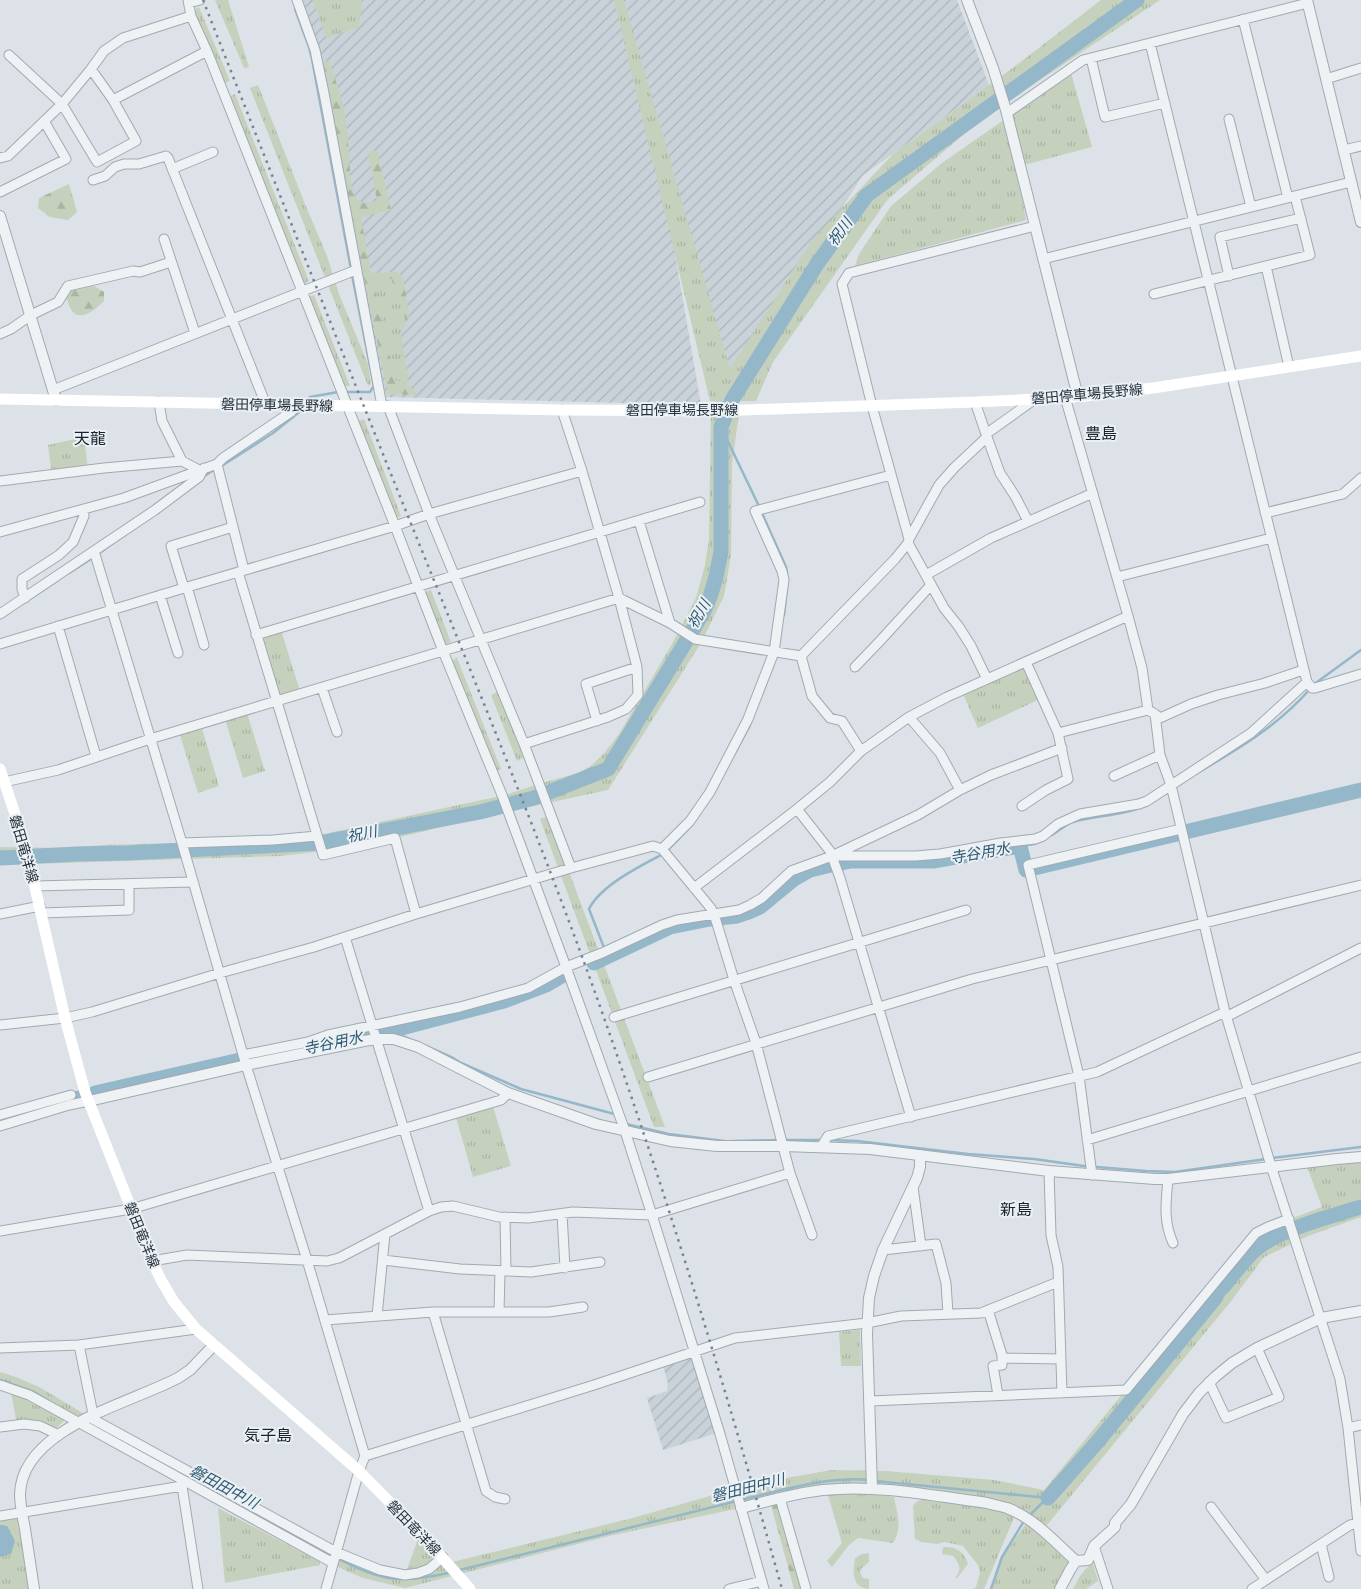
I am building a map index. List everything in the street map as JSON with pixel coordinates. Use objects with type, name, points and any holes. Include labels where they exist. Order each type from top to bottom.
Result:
[{"type":"main road","name":"磐田停車場長野線","points":[[0,399],[54,395],[159,402],[266,405],[717,411],[975,402],[1078,396],[1153,388],[1361,356]]},
{"type":"main road","name":"磐田竜洋線","points":[[2,778],[24,844],[35,886],[79,1073],[131,1209],[161,1280],[174,1302],[196,1329],[359,1471],[443,1557],[465,1586]]},
{"type":"street","points":[[200,0],[188,2],[191,16],[207,51],[443,651],[502,795],[625,1131],[720,1434],[763,1585],[729,1589]]},
{"type":"street","points":[[297,0],[315,50],[356,270],[385,406],[524,744],[571,868]]},
{"type":"street","points":[[967,0],[1007,112],[1078,396]]},
{"type":"street","points":[[1007,112],[1083,60],[1308,2],[1351,182],[1359,205],[1361,222]]},
{"type":"street","points":[[0,158],[8,156],[62,104],[104,51],[123,38],[191,16]]},
{"type":"street","points":[[1154,294],[1310,256],[1301,218],[1292,197],[1243,19]]},
{"type":"street","points":[[1150,42],[1307,682],[1312,688],[1315,688],[1361,674]]},
{"type":"street","points":[[113,100],[207,51]]},
{"type":"street","points":[[9,55],[62,104],[97,162],[136,142],[113,100],[91,69]]},
{"type":"street","points":[[1091,58],[1105,117],[1165,103]]},
{"type":"street","points":[[1326,79],[1361,68]]},
{"type":"street","points":[[1230,119],[1251,207]]},
{"type":"street","points":[[0,192],[66,159],[44,121]]},
{"type":"street","points":[[1344,150],[1361,146]]},
{"type":"street","points":[[172,169],[213,152]]},
{"type":"street","points":[[93,180],[105,176],[115,167],[124,164],[139,164],[166,156],[266,405]]},
{"type":"street","points":[[1043,259],[1351,182]]},
{"type":"street","points":[[0,216],[54,395],[195,333],[356,270]]},
{"type":"street","points":[[1229,276],[1220,237],[1301,218]]},
{"type":"street","points":[[987,679],[971,646],[944,608],[908,541],[842,284],[849,273],[1035,226]]},
{"type":"street","points":[[164,240],[195,333]]},
{"type":"street","points":[[0,334],[58,302],[68,286],[132,271],[140,272],[171,262]]},
{"type":"street","points":[[1266,266],[1289,367]]},
{"type":"street","points":[[1065,397],[1142,668],[1160,755],[1171,785],[1180,830],[1225,1014],[1271,1166],[1340,1379],[1360,1522],[1361,1551]]},
{"type":"street","points":[[802,656],[895,559],[908,541],[939,485],[954,468],[987,435],[1035,399]]},
{"type":"street","points":[[159,402],[162,421],[182,461]]},
{"type":"street","points":[[975,402],[1000,473],[1015,496],[1028,522]]},
{"type":"street","points":[[0,532],[124,498],[217,464],[223,458],[292,412],[297,405]]},
{"type":"street","points":[[524,744],[598,721],[626,709],[638,695],[638,667],[600,531],[562,410]]},
{"type":"street","points":[[0,482],[104,468],[182,461],[202,469]]},
{"type":"street","points":[[217,464],[233,527],[256,635],[323,855],[395,838],[416,914]]},
{"type":"street","points":[[0,614],[155,510],[199,477],[202,469]]},
{"type":"street","points":[[0,644],[185,587],[395,526],[429,514],[582,471]]},
{"type":"street","points":[[662,849],[690,821],[710,792],[748,720],[774,652],[784,580],[782,571],[755,511],[891,475]]},
{"type":"street","points":[[1265,513],[1342,494],[1361,478]]},
{"type":"street","points":[[926,575],[991,538],[1093,493]]},
{"type":"street","points":[[256,635],[700,502]]},
{"type":"street","points":[[25,598],[22,589],[22,579],[59,555],[73,542],[84,516],[83,510]]},
{"type":"street","points":[[639,521],[670,623]]},
{"type":"street","points":[[204,645],[171,546],[233,527]]},
{"type":"street","points":[[1117,577],[1271,538]]},
{"type":"street","points":[[94,551],[182,843],[243,1055],[307,1260],[365,1456],[359,1471],[326,1589]]},
{"type":"street","points":[[855,667],[931,584]]},
{"type":"street","points":[[160,595],[178,653]]},
{"type":"street","points":[[2,778],[58,770],[150,739],[619,598],[670,623],[695,639],[802,656]]},
{"type":"street","points":[[694,888],[830,782],[861,751],[909,717],[947,696],[1128,616]]},
{"type":"street","points":[[58,626],[96,756]]},
{"type":"street","points":[[802,656],[812,696],[830,718],[842,722],[861,751]]},
{"type":"street","points":[[1022,806],[1046,790],[1068,779],[1058,732],[1026,662]]},
{"type":"street","points":[[598,721],[586,684],[638,667]]},
{"type":"street","points":[[1058,732],[1152,712],[1160,718],[1191,704],[1218,695],[1265,684],[1303,670]]},
{"type":"street","points":[[832,856],[915,856],[940,854],[1035,839],[1043,836],[1058,824],[1080,814],[1139,804],[1147,801],[1251,733],[1307,682]]},
{"type":"street","points":[[322,688],[337,732]]},
{"type":"street","points":[[909,717],[940,753],[960,790]]},
{"type":"street","points":[[243,1055],[460,1007],[528,988],[566,967],[602,953],[662,925],[677,920],[739,910],[762,898],[791,872],[832,856],[918,815],[960,790],[991,775],[1062,748]]},
{"type":"street","points":[[1114,776],[1160,755]]},
{"type":"street","points":[[797,809],[832,856],[911,1117]]},
{"type":"street","points":[[1092,1175],[1079,1076],[1028,865],[1180,830]]},
{"type":"street","points":[[182,843],[273,840],[317,836]]},
{"type":"street","points":[[0,1025],[65,1018],[92,1012],[220,972],[314,947],[416,914],[571,868],[653,846],[662,849],[714,914],[756,1043],[790,1173],[812,1235]]},
{"type":"street","points":[[35,886],[192,882]]},
{"type":"street","points":[[0,914],[41,909],[129,910],[129,884]]},
{"type":"street","points":[[648,1077],[972,979],[1361,885]]},
{"type":"street","points":[[614,1017],[966,910]]},
{"type":"street","points":[[345,937],[429,1211]]},
{"type":"street","points":[[821,1147],[828,1136],[1097,1072],[1225,1014],[1361,948]]},
{"type":"street","points":[[0,1126],[69,1105],[246,1065],[377,1039],[393,1039],[418,1047],[508,1093],[596,1124],[670,1141],[717,1146],[870,1149],[1048,1171],[1168,1179],[1361,1157]]},
{"type":"street","points":[[1087,1140],[1361,1057]]},
{"type":"street","points":[[0,1231],[131,1209],[501,1100],[508,1093]]},
{"type":"street","points":[[0,1116],[71,1095]]},
{"type":"street","points":[[872,1488],[867,1323],[869,1298],[883,1250],[913,1187],[920,1167],[920,1155]]},
{"type":"street","points":[[1048,1171],[1051,1235],[1058,1267],[1062,1393]]},
{"type":"street","points":[[152,1261],[187,1256],[327,1261],[339,1258],[429,1211],[441,1207],[453,1206],[504,1217],[528,1218],[574,1212],[652,1215],[790,1173]]},
{"type":"street","points":[[1168,1179],[1166,1220],[1168,1233],[1173,1243]]},
{"type":"street","points":[[913,1187],[921,1246]]},
{"type":"street","points":[[562,1214],[565,1268]]},
{"type":"street","points":[[499,1312],[503,1271],[504,1217]]},
{"type":"street","points":[[870,1401],[1126,1390],[1256,1233],[1289,1219]]},
{"type":"street","points":[[377,1316],[385,1234]]},
{"type":"street","points":[[883,1250],[936,1244],[946,1283],[948,1314]]},
{"type":"street","points":[[383,1260],[460,1269],[531,1272],[600,1262]]},
{"type":"street","points":[[365,1456],[594,1386],[735,1338],[867,1323],[901,1316],[981,1313],[1058,1282]]},
{"type":"street","points":[[325,1320],[433,1312],[549,1312],[583,1307]]},
{"type":"street","points":[[988,1310],[1002,1358],[1002,1365],[993,1366],[998,1396]]},
{"type":"street","points":[[1060,1589],[1076,1562],[1088,1560],[1094,1546],[1115,1527],[1115,1523],[1131,1504],[1183,1414],[1209,1382],[1232,1363],[1257,1348],[1321,1318],[1361,1310]]},
{"type":"street","points":[[433,1312],[486,1491],[495,1497],[504,1499]]},
{"type":"street","points":[[0,1348],[79,1345],[196,1329]]},
{"type":"street","points":[[79,1345],[85,1419]]},
{"type":"street","points":[[34,1589],[20,1494],[28,1464],[59,1435],[85,1419],[178,1378],[190,1370],[214,1345]]},
{"type":"street","points":[[1209,1382],[1226,1418],[1279,1397],[1257,1348]]},
{"type":"street","points":[[1002,1358],[1061,1359]]},
{"type":"street","points":[[0,1385],[85,1419],[336,1552],[384,1571],[405,1575],[418,1573],[429,1569],[443,1557]]},
{"type":"street","points":[[85,1419],[184,1484],[333,1563]]},
{"type":"street","points":[[0,1427],[24,1424],[40,1426],[59,1435]]},
{"type":"street","points":[[1348,1428],[1361,1425]]},
{"type":"street","points":[[0,1516],[184,1484]]},
{"type":"street","points":[[184,1484],[198,1589]]},
{"type":"street","points":[[741,1508],[780,1498],[824,1490],[872,1488],[987,1503],[1006,1507],[1019,1514],[1043,1530],[1076,1562]]},
{"type":"street","points":[[780,1498],[806,1589]]},
{"type":"street","points":[[1211,1508],[1266,1580]]},
{"type":"street","points":[[1252,1589],[1350,1525],[1360,1522]]},
{"type":"street","points":[[1320,1544],[1329,1577]]},
{"type":"street","points":[[1094,1546],[1108,1589]]},
{"type":"shaded area","points":[[303,0],[617,0],[660,167],[701,405],[386,397],[317,42]]},
{"type":"shaded area","points":[[622,0],[957,0],[989,85],[862,176],[717,411],[674,177]]},
{"type":"shaded area","points":[[694,1355],[717,1433],[663,1450],[647,1398],[667,1391],[668,1384],[663,1365]]},
{"type":"green space","points":[[215,0],[228,0],[249,67],[244,68]]},
{"type":"green space","points":[[313,0],[362,0],[359,27],[326,38]]},
{"type":"green space","points":[[614,0],[624,0],[730,369],[813,239],[893,154],[1010,70],[1101,0],[1160,0],[983,118],[888,199],[773,362],[756,401],[710,401]]},
{"type":"green space","points":[[199,7],[230,81],[225,83],[194,10]]},
{"type":"green space","points":[[329,60],[343,103],[347,128],[351,184],[356,199],[364,203],[377,201],[368,152],[377,150],[391,210],[361,217],[371,273],[396,272],[403,276],[409,316],[406,322],[394,278],[374,283],[395,380],[410,386],[418,395],[388,394],[349,205],[330,92],[323,62]]},
{"type":"green space","points":[[1070,69],[1092,147],[1020,166],[1010,129],[1026,220],[855,266],[859,254],[891,206],[942,163],[1008,117]]},
{"type":"green space","points":[[258,85],[368,364],[371,384],[368,386],[250,88]]},
{"type":"green space","points":[[235,94],[309,281],[303,284],[229,97]]},
{"type":"green space","points":[[69,184],[77,212],[68,220],[50,217],[38,208],[39,198]]},
{"type":"green space","points":[[394,278],[400,290],[406,322],[401,333],[409,384],[395,380],[374,282]]},
{"type":"green space","points":[[91,284],[104,292],[104,301],[87,314],[78,315],[74,313],[64,292],[71,285]]},
{"type":"green space","points":[[314,295],[350,386],[344,386],[308,297]]},
{"type":"green space","points":[[711,403],[739,414],[732,463],[731,555],[724,596],[701,643],[608,790],[358,847],[281,856],[0,865],[0,847],[69,848],[102,845],[246,841],[315,836],[505,795],[578,773],[591,766],[619,734],[672,644],[696,598],[705,565],[709,540]]},
{"type":"green space","points":[[364,419],[401,516],[394,519],[357,422]]},
{"type":"green space","points":[[84,437],[88,470],[52,475],[48,445]]},
{"type":"green space","points":[[431,590],[451,642],[443,645],[423,593]]},
{"type":"green space","points":[[281,630],[300,691],[279,697],[260,636]]},
{"type":"green space","points":[[457,658],[501,769],[493,773],[450,662]]},
{"type":"green space","points":[[1026,662],[1042,698],[978,728],[962,692]]},
{"type":"green space","points":[[497,692],[525,757],[517,761],[491,695]]},
{"type":"green space","points":[[246,710],[265,771],[243,778],[224,716]]},
{"type":"green space","points":[[201,725],[219,786],[198,793],[179,732]]},
{"type":"green space","points":[[548,816],[665,1127],[654,1127],[540,819]]},
{"type":"green space","points":[[492,1103],[511,1166],[473,1177],[455,1114]]},
{"type":"green space","points":[[1361,1159],[1361,1217],[1308,1236],[1264,1257],[1232,1300],[1043,1530],[1076,1561],[1058,1589],[991,1589],[1005,1552],[1028,1521],[1016,1513],[984,1589],[973,1589],[976,1587],[980,1573],[978,1565],[963,1546],[945,1542],[937,1544],[922,1542],[915,1539],[913,1506],[916,1502],[923,1499],[992,1508],[931,1496],[824,1490],[609,1536],[405,1588],[363,1578],[344,1570],[108,1440],[0,1385],[0,1372],[41,1388],[323,1548],[405,1575],[418,1539],[439,1560],[448,1563],[629,1519],[717,1494],[775,1480],[832,1470],[885,1471],[994,1480],[1044,1490],[1164,1343],[1259,1231],[1322,1207],[1306,1164]]},
{"type":"green space","points":[[860,1330],[861,1366],[841,1366],[839,1332]]},
{"type":"green space","points":[[11,1392],[65,1420],[52,1432],[17,1425]]},
{"type":"green space","points":[[857,1492],[894,1497],[899,1526],[898,1532],[893,1543],[858,1538],[849,1545],[832,1567],[827,1561],[842,1543],[828,1495]]},
{"type":"green space","points":[[782,1504],[805,1589],[794,1589],[771,1505]]},
{"type":"green space","points":[[218,1508],[320,1562],[320,1565],[225,1583]]},
{"type":"green space","points":[[20,1513],[36,1589],[0,1589],[0,1516]]},
{"type":"green space","points":[[943,1547],[959,1551],[967,1560],[968,1564],[957,1578],[955,1578],[959,1572],[959,1564],[953,1556],[942,1554]]},
{"type":"green space","points":[[869,1553],[869,1562],[861,1569],[860,1573],[863,1578],[869,1579],[869,1589],[863,1588],[856,1582],[854,1568],[855,1558]]},
{"type":"green space","points":[[1093,1564],[1098,1581],[1086,1589],[1073,1589],[1084,1571]]},
{"type":"water","points":[[0,1525],[7,1526],[15,1541],[11,1554],[0,1557]]},
{"type":"waterway","name":"祝川","points":[[0,858],[319,843],[480,812],[534,798],[608,769],[704,611],[710,597],[721,552],[721,427],[732,400],[817,264],[867,195],[1137,0]]},
{"type":"waterway","points":[[295,9],[312,59],[351,269]]},
{"type":"waterway","points":[[344,392],[370,392],[374,386],[352,275]]},
{"type":"waterway","points":[[307,402],[310,397],[338,392]]},
{"type":"waterway","points":[[220,467],[273,433],[303,409]]},
{"type":"waterway","points":[[721,427],[757,502],[787,573]]},
{"type":"waterway","points":[[203,477],[215,469]]},
{"type":"waterway","points":[[98,554],[126,534]]},
{"type":"waterway","points":[[69,573],[94,557]]},
{"type":"waterway","points":[[784,615],[788,578]]},
{"type":"waterway","points":[[33,597],[58,580]]},
{"type":"waterway","points":[[1313,685],[1361,650]]},
{"type":"waterway","points":[[1192,776],[1240,748],[1270,727],[1310,689]]},
{"type":"waterway","points":[[735,753],[750,725]]},
{"type":"waterway","name":"寺谷用水","points":[[594,963],[670,927],[737,916],[749,912],[760,907],[794,879],[810,870],[827,866],[851,861],[933,861],[1020,846],[1026,870],[1361,790]]},
{"type":"waterway","points":[[1073,822],[1126,812],[1146,806],[1154,801]]},
{"type":"waterway","points":[[1052,835],[1068,824]]},
{"type":"waterway","points":[[667,851],[691,826]]},
{"type":"waterway","points":[[1020,846],[1034,844],[1045,839]]},
{"type":"waterway","points":[[608,958],[589,909],[602,892],[611,885],[663,854]]},
{"type":"waterway","name":"寺谷用水","points":[[291,1050],[390,1031],[504,1001],[546,985],[565,974]]},
{"type":"waterway","points":[[390,1031],[414,1041]]},
{"type":"waterway","points":[[424,1045],[521,1089],[618,1115]]},
{"type":"waterway","name":"寺谷用水","points":[[95,1093],[258,1056]]},
{"type":"waterway","name":"寺谷用水","points":[[0,1121],[79,1098]]},
{"type":"waterway","points":[[626,1124],[669,1134],[724,1141]]},
{"type":"waterway","points":[[734,1141],[779,1140]]},
{"type":"waterway","points":[[784,1140],[821,1140]]},
{"type":"waterway","points":[[829,1140],[857,1141],[1146,1171],[1175,1172],[1266,1159]]},
{"type":"waterway","points":[[1272,1158],[1361,1147]]},
{"type":"waterway","points":[[1048,1498],[1099,1440],[1216,1297],[1218,1290],[1222,1288],[1255,1250],[1291,1230],[1361,1207]]},
{"type":"waterway","name":"磐田田中川","points":[[0,1380],[34,1392],[49,1401]]},
{"type":"waterway","name":"磐田田中川","points":[[460,1570],[785,1489],[838,1480],[870,1480]]},
{"type":"waterway","name":"磐田田中川","points":[[875,1481],[1048,1498]]},
{"type":"waterway","points":[[1030,1515],[1047,1498]]},
{"type":"waterway","points":[[991,1589],[1002,1557],[1024,1521]]},
{"type":"waterway","name":"磐田田中川","points":[[288,1533],[332,1556]]},
{"type":"waterway","name":"磐田田中川","points":[[337,1558],[366,1572],[391,1578],[416,1579],[448,1573]]},
{"type":"railway","points":[[203,0],[508,764],[588,973],[641,1125],[691,1279],[782,1589]]},
{"type":"district","name":"豊島","points":[[1101,433]]},
{"type":"district","name":"天龍","points":[[90,438]]},
{"type":"district","name":"新島","points":[[1016,1209]]},
{"type":"district","name":"気子島","points":[[268,1435]]}]
